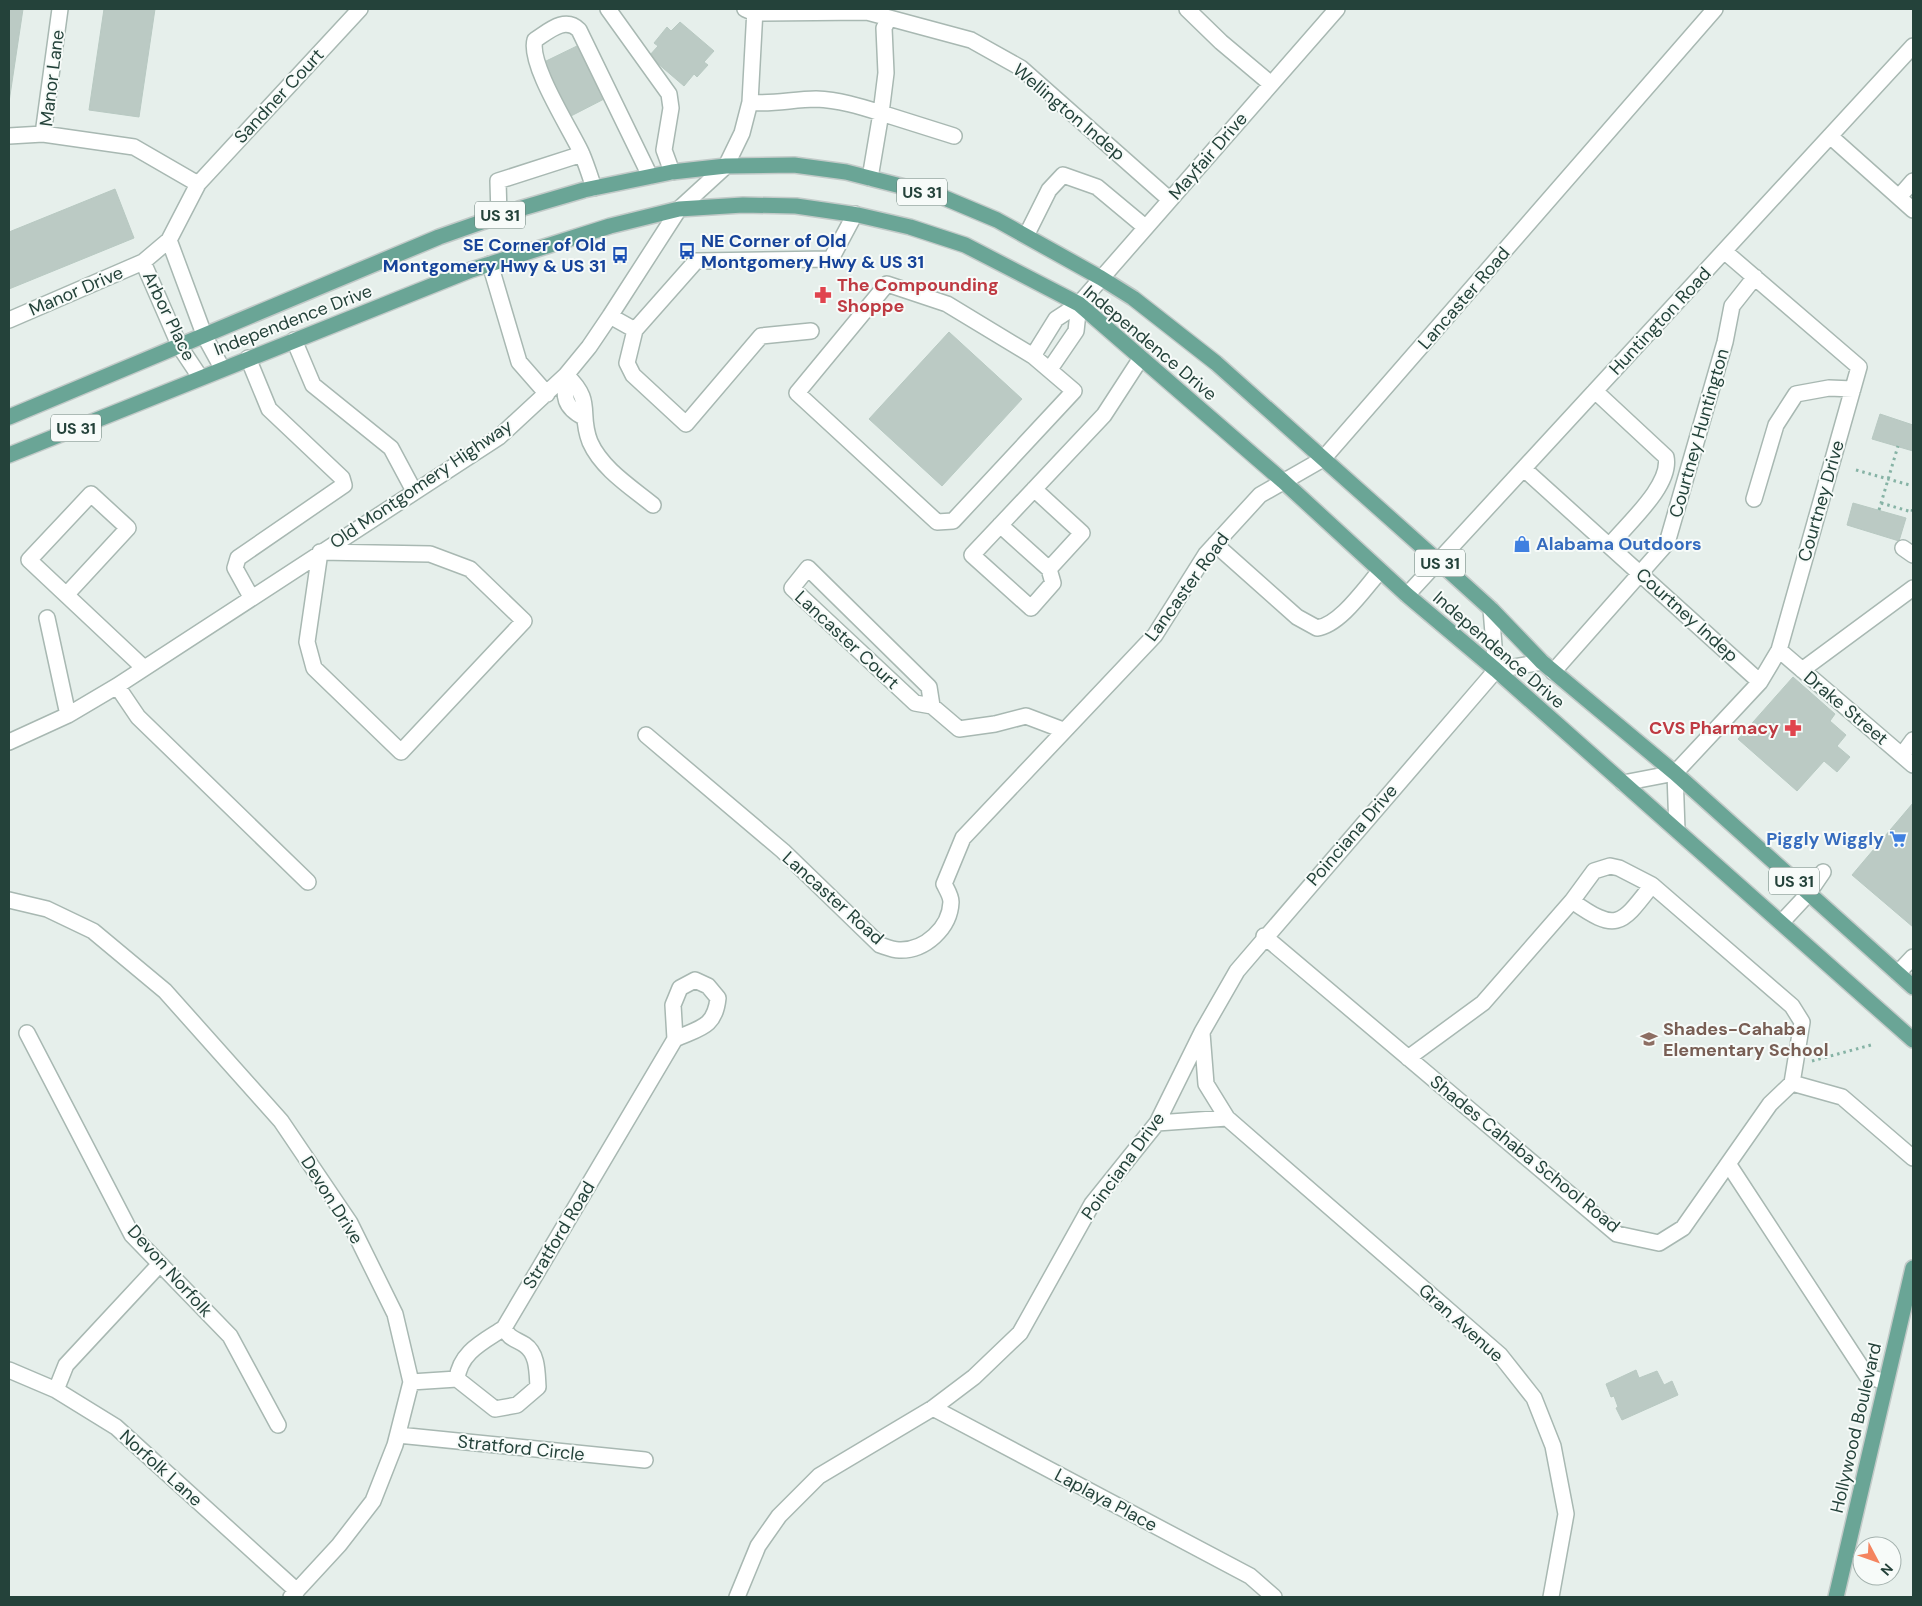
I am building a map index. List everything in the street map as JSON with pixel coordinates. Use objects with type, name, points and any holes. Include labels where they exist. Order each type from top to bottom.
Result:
[{"type":"main road","name":"Independence Drive","points":[[9,417],[205,337],[439,237],[499,216],[594,188],[672,172],[726,166],[794,165],[846,172],[940,196],[997,220],[1101,278],[1133,298],[1216,363],[1438,561],[1490,609],[1547,667],[1675,773],[1913,987]]},
{"type":"main road","name":"Independence Drive","points":[[9,455],[222,368],[490,264],[610,226],[679,209],[743,205],[796,206],[854,214],[910,228],[965,245],[1079,304],[1283,481],[1407,595],[1496,670],[1913,1040]]},
{"type":"main road","name":"Hollywood Boulevard","points":[[1836,1597],[1913,1268]]},
{"type":"street","name":"Manor Lane","points":[[60,9],[43,134],[134,148],[198,184]]},
{"type":"street","name":"Sandner Court","points":[[198,184],[360,9]]},
{"type":"street","points":[[608,9],[669,94],[671,108],[664,150],[672,172]]},
{"type":"street","points":[[1187,9],[1221,42],[1270,84]]},
{"type":"street","name":"Mayfair Drive","points":[[1033,356],[1056,319],[1079,304],[1337,9]]},
{"type":"street","name":"Lancaster Road","points":[[646,735],[783,851],[880,945],[899,950],[919,946],[938,934],[948,918],[952,900],[944,884],[963,838],[1154,635],[1206,554],[1260,495],[1323,459],[1715,9]]},
{"type":"street","points":[[726,166],[742,133],[750,102],[751,10]]},
{"type":"street","name":"Wellington Indep","points":[[751,10],[867,12],[971,40],[1021,68],[1169,199]]},
{"type":"street","points":[[870,178],[886,73],[884,28],[889,18]]},
{"type":"street","points":[[594,188],[582,154],[539,70],[532,48],[535,40],[564,23],[573,24],[579,30],[650,176]]},
{"type":"street","name":"Huntington Road","points":[[1407,595],[1913,46]]},
{"type":"street","points":[[750,102],[767,104],[827,100],[853,104],[954,136]]},
{"type":"street","points":[[9,136],[43,134]]},
{"type":"street","points":[[1830,136],[1913,210]]},
{"type":"street","points":[[499,216],[498,181],[582,154]]},
{"type":"street","name":"Old Montgomery Highway","points":[[9,742],[68,715],[117,686],[499,437],[566,375],[610,316],[679,209],[726,166]]},
{"type":"street","points":[[1026,236],[1049,190],[1063,176],[1097,187],[1145,227]]},
{"type":"street","points":[[1899,197],[1913,181]]},
{"type":"street","name":"Arbor Place","points":[[198,184],[169,240],[143,262],[180,347],[200,377]]},
{"type":"street","points":[[811,331],[761,336],[686,424],[632,375],[627,363],[636,330],[696,261],[831,258],[854,214]]},
{"type":"street","points":[[169,240],[205,337],[222,368]]},
{"type":"street","name":"Courtney Drive","points":[[1675,773],[1760,682],[1779,650],[1859,367],[1724,251]]},
{"type":"street","name":"Manor Drive","points":[[9,320],[143,262]]},
{"type":"street","points":[[490,264],[519,362],[547,394]]},
{"type":"street","name":"Courtney Huntington","points":[[1547,667],[1668,542],[1725,342],[1732,306],[1755,277]]},
{"type":"street","points":[[888,284],[947,304],[1033,356],[1050,369],[1074,391],[953,521],[937,522],[797,393],[888,284]]},
{"type":"street","points":[[1050,369],[1076,331],[1079,304]]},
{"type":"street","points":[[610,316],[636,330]]},
{"type":"street","points":[[294,340],[313,385],[391,448],[414,491]]},
{"type":"street","points":[[248,358],[269,408],[342,478],[344,485],[238,558],[235,568],[251,597]]},
{"type":"street","points":[[1000,525],[1049,569],[1053,583],[1031,608],[972,555],[1000,525],[1104,415],[1141,358]]},
{"type":"street","points":[[566,375],[578,386],[586,404],[584,418],[596,453],[620,478],[653,505]]},
{"type":"street","points":[[1754,499],[1776,424],[1796,394],[1829,388],[1853,389]]},
{"type":"street","points":[[1596,391],[1666,457],[1668,466],[1662,483],[1610,545]]},
{"type":"street","name":"Courtney Indep","points":[[1524,469],[1760,682]]},
{"type":"street","points":[[1034,489],[1082,534],[1049,569]]},
{"type":"street","points":[[67,594],[128,528],[91,494],[29,560],[144,668]]},
{"type":"street","points":[[1215,544],[1312,627],[1322,628],[1346,610],[1380,571]]},
{"type":"street","name":"Old Montgomery Highway","points":[[320,552],[430,554],[470,569],[524,620],[401,752],[314,668],[307,642],[320,552]]},
{"type":"street","name":"Lancaster Court","points":[[932,706],[930,688],[808,568],[792,588],[915,703],[932,706],[958,729],[995,724],[1026,716],[1063,730]]},
{"type":"street","points":[[1802,670],[1913,588]]},
{"type":"street","points":[[1490,609],[1496,670],[1547,667]]},
{"type":"street","points":[[47,618],[68,715]]},
{"type":"street","points":[[862,654],[878,637]]},
{"type":"street","name":"Drake Street","points":[[1779,650],[1913,765]]},
{"type":"street","name":"Poinciana Drive","points":[[737,1597],[758,1546],[779,1516],[819,1476],[933,1408],[974,1377],[1020,1333],[1092,1204],[1157,1123],[1202,1032],[1236,971],[1264,936],[1496,670]]},
{"type":"street","points":[[117,686],[138,717],[308,882]]},
{"type":"street","points":[[1902,755],[1913,740]]},
{"type":"street","points":[[1623,783],[1675,773],[1677,830]]},
{"type":"street","points":[[1408,1058],[1483,1003],[1572,901],[1588,877],[1602,867],[1619,868],[1652,885],[1792,1006],[1802,1022],[1803,1058],[1792,1083],[1842,1098],[1913,1158]]},
{"type":"street","points":[[1782,922],[1808,894],[1823,872]]},
{"type":"street","points":[[1572,901],[1595,918],[1614,922],[1630,913],[1652,885]]},
{"type":"street","name":"Devon Drive","points":[[9,900],[47,909],[93,931],[165,991],[281,1121],[350,1223],[395,1314],[411,1382],[398,1435],[373,1502],[339,1545],[294,1594]]},
{"type":"street","name":"Shades Cahaba School Road","points":[[1264,936],[1617,1234],[1659,1243],[1683,1228],[1770,1104],[1792,1083]]},
{"type":"street","points":[[1898,973],[1913,957]]},
{"type":"street","name":"Gran Avenue","points":[[1202,1032],[1206,1084],[1226,1118],[1500,1355],[1534,1398],[1554,1446],[1566,1514],[1551,1597]]},
{"type":"street","name":"Devon Norfolk","points":[[27,1033],[132,1234],[159,1265],[230,1336],[278,1425]]},
{"type":"street","name":"Stratford Road","points":[[457,1379],[458,1365],[472,1349],[504,1328],[675,1039]]},
{"type":"street","points":[[1157,1123],[1226,1118]]},
{"type":"street","points":[[1729,1165],[1867,1376],[1885,1382]]},
{"type":"street","points":[[56,1390],[66,1366],[159,1265]]},
{"type":"street","name":"Stratford Circle","points":[[457,1379],[494,1410],[518,1405],[538,1387],[537,1365],[527,1346],[508,1336],[504,1328]]},
{"type":"street","name":"Norfolk Lane","points":[[9,1370],[56,1390],[116,1427],[294,1594]]},
{"type":"street","points":[[411,1382],[457,1379]]},
{"type":"street","name":"Laplaya Place","points":[[933,1408],[1250,1576],[1274,1597]]},
{"type":"street","name":"Stratford Circle","points":[[398,1435],[645,1460]]},
{"type":"path","points":[[1879,510],[1898,446]]},
{"type":"path","points":[[1856,470],[1913,486]]},
{"type":"path","points":[[1882,503],[1912,512],[1913,506]]},
{"type":"path","points":[[1803,1058],[1871,1045]]},
{"type":"building","points":[[9,9],[23,9],[9,102]]},
{"type":"building","points":[[104,9],[155,9],[139,117],[89,110]]},
{"type":"building","points":[[680,22],[714,51],[704,62],[708,65],[697,77],[694,74],[684,86],[649,56],[658,46],[654,43],[667,27],[671,31]]},
{"type":"building","points":[[579,45],[606,98],[569,117],[542,63]]},
{"type":"building","points":[[115,189],[134,238],[9,289],[9,232]]},
{"type":"building","points":[[949,332],[1022,399],[942,486],[869,419]]},
{"type":"building","points":[[1880,414],[1913,425],[1913,451],[1872,439]]},
{"type":"building","points":[[1853,503],[1906,518],[1899,541],[1847,525]]},
{"type":"building","name":"CVS Pharmacy","points":[[1793,677],[1835,714],[1830,721],[1846,735],[1837,746],[1850,757],[1837,772],[1824,761],[1797,791],[1738,739]]},
{"type":"building","name":"Piggly Wiggly","points":[[1913,803],[1913,927],[1852,875]]},
{"type":"building","points":[[1636,1370],[1639,1378],[1657,1371],[1664,1385],[1672,1381],[1678,1395],[1622,1420],[1616,1408],[1618,1407],[1614,1396],[1611,1397],[1606,1384]]},
{"type":"place","name":"NE Corner of Old Montgomery Hwy & US 31","points":[[687,251]]},
{"type":"place","name":"SE Corner of Old Montgomery Hwy & US 31","points":[[620,255]]},
{"type":"place","name":"The Compounding Shoppe","points":[[823,295]]},
{"type":"place","name":"Alabama Outdoors","points":[[1522,544]]},
{"type":"place","name":"CVS Pharmacy","points":[[1793,728]]},
{"type":"place","name":"Piggly Wiggly","points":[[1898,839]]},
{"type":"place","name":"Shades-Cahaba Elementary School","points":[[1649,1039]]}]
